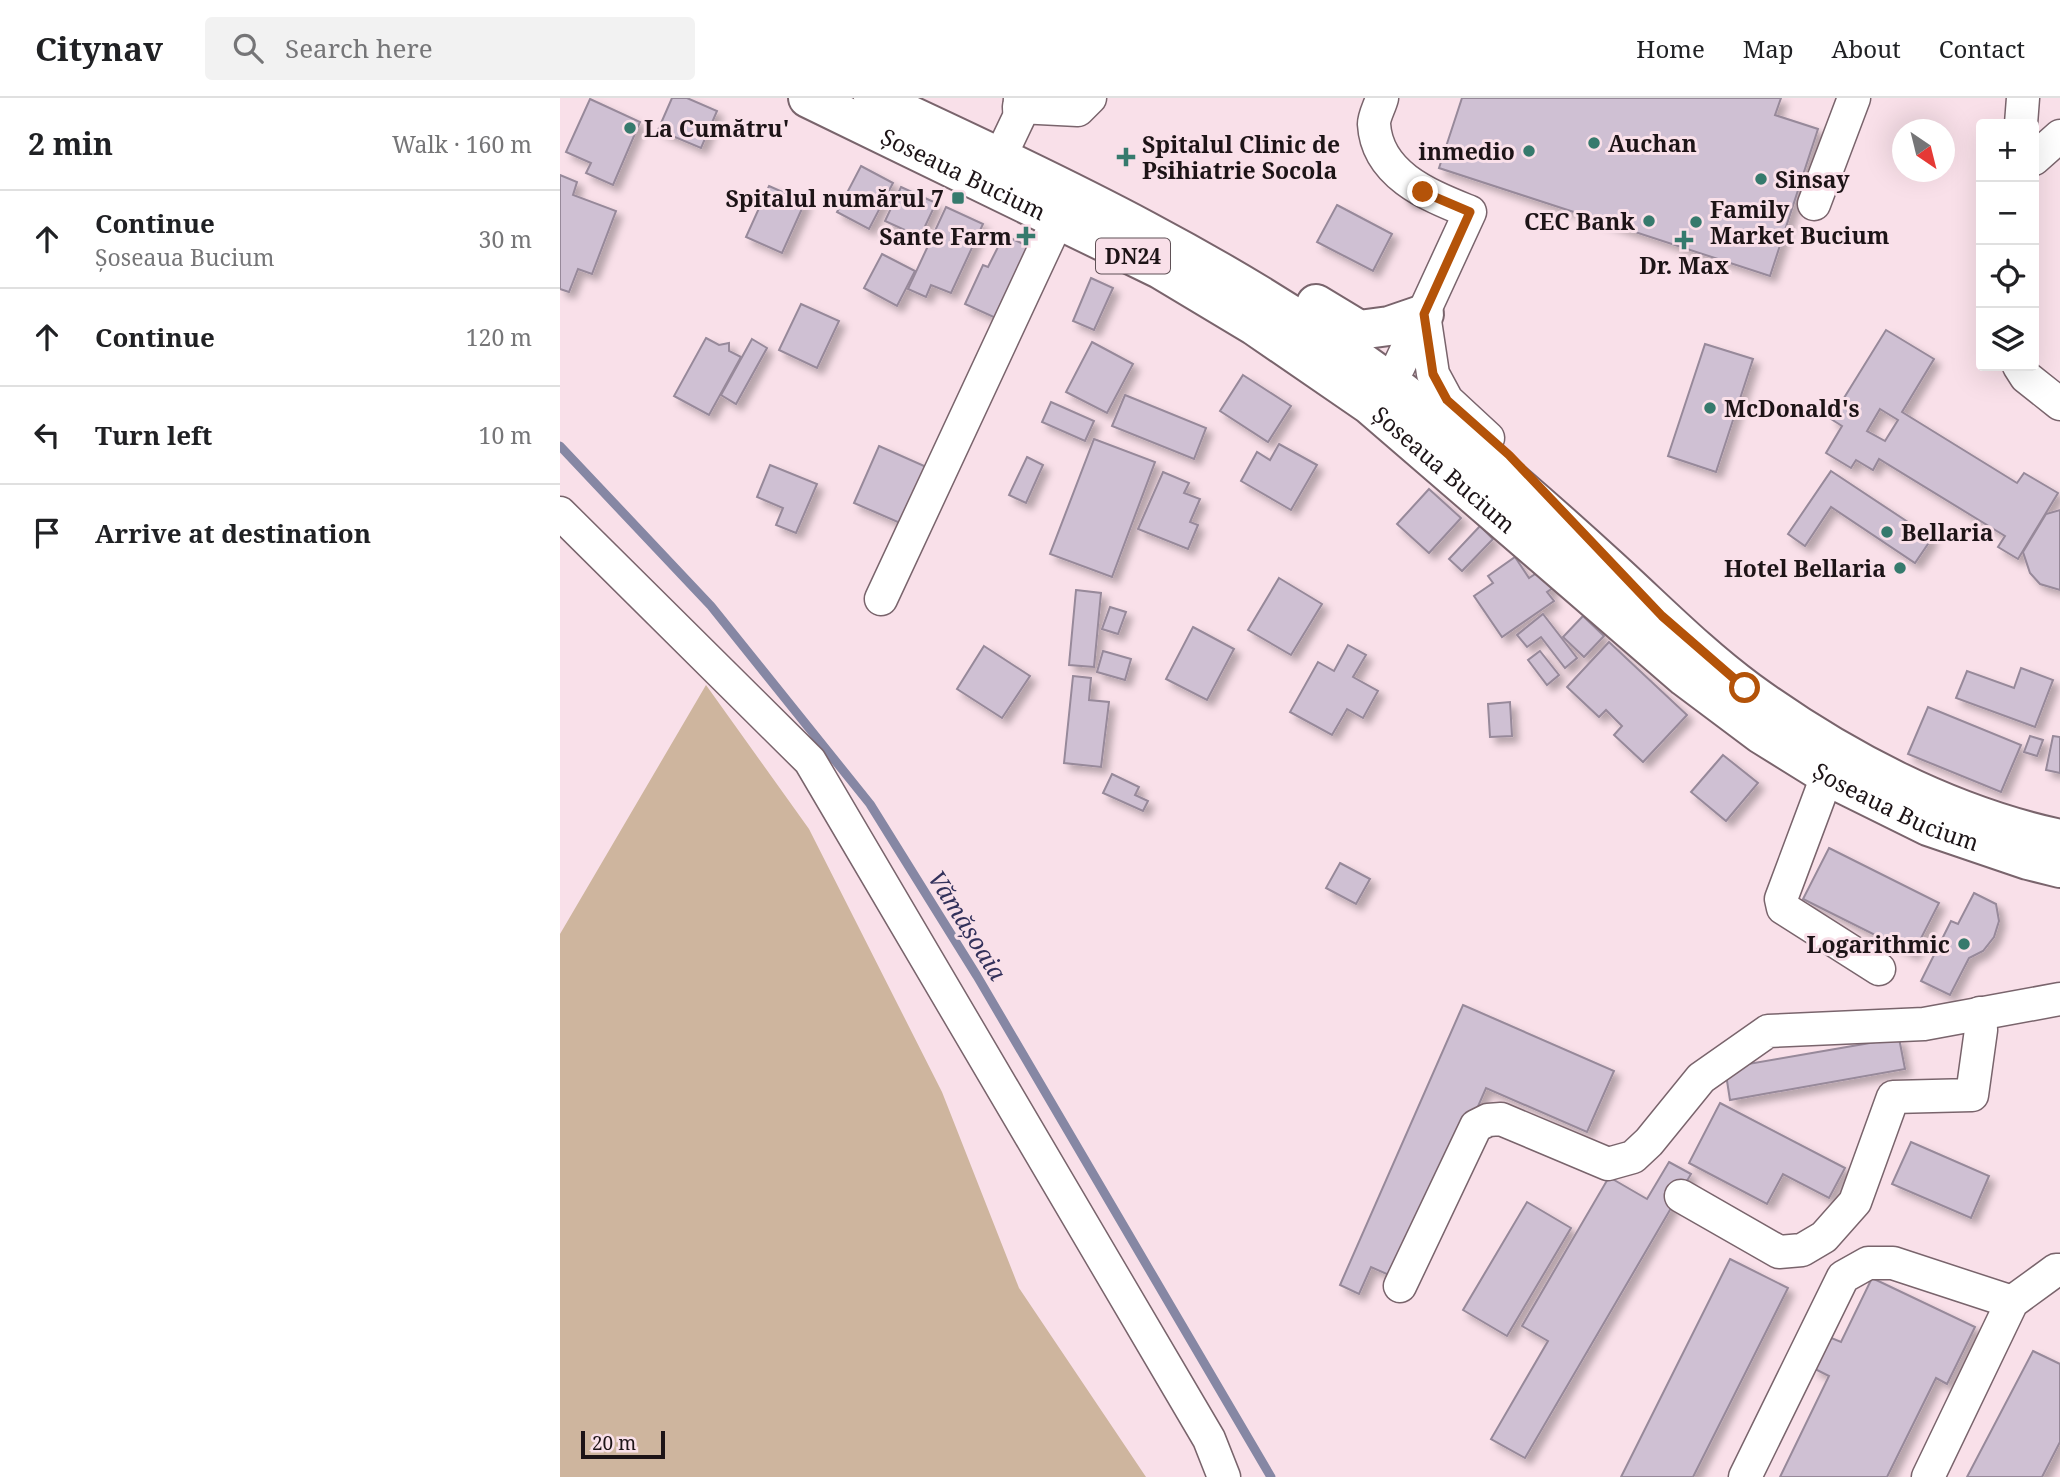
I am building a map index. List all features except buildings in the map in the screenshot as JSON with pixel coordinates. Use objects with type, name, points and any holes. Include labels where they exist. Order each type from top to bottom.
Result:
[{"type":"main road","name":"Șoseaua Bucium","points":[[808,98],[994,171],[1122,216],[1235,278],[1379,393],[1685,677],[1760,734],[1836,764],[2060,839]]},
{"type":"main road","name":"Șoseaua Bucium","points":[[873,98],[994,171],[1058,219],[1160,269],[1255,327],[1464,442],[1836,764],[1928,826],[2060,868]]},
{"type":"main road","points":[[1235,278],[1276,279],[1359,330],[1389,326],[1424,314]]},
{"type":"street","points":[[994,171],[1019,117],[1019,103],[1078,110],[1090,98]]},
{"type":"street","points":[[1379,393],[1399,366],[1470,212],[1423,192],[1399,175],[1381,147],[1374,123],[1382,98]]},
{"type":"street","points":[[1814,204],[1854,98]]},
{"type":"street","points":[[2021,119],[2023,98]]},
{"type":"street","points":[[2039,155],[2060,136]]},
{"type":"street","points":[[881,599],[1058,219]]},
{"type":"street","points":[[1424,314],[1433,374],[1447,400],[1509,455],[1662,616]]},
{"type":"street","points":[[2022,371],[2060,404]]},
{"type":"street","points":[[560,513],[810,761],[1209,1439],[1224,1477]]},
{"type":"street","points":[[1836,764],[1781,899],[1787,914],[1879,970]]},
{"type":"street","points":[[1400,1286],[1476,1126],[1488,1120],[1501,1119],[1608,1164],[1633,1157],[1650,1142],[1701,1078],[1768,1031],[1924,1024],[2060,999]]},
{"type":"street","points":[[1681,1196],[1779,1252],[1802,1250],[1824,1237],[1855,1202],[1893,1097],[1972,1095],[1980,1013]]},
{"type":"street","points":[[1745,1477],[1843,1277],[1868,1263],[1893,1263],[2012,1302]]},
{"type":"street","points":[[1928,1477],[2012,1302],[2059,1263]]},
{"type":"shaded area","points":[[706,685],[809,829],[942,1092],[1019,1288],[1146,1477],[560,1477],[560,934]]},
{"type":"waterway","name":"Vămășoaia","points":[[560,446],[711,606],[870,804],[977,976],[1271,1477]]},
{"type":"place","name":"La Cumătru'","points":[[630,128]]},
{"type":"place","name":"Auchan","points":[[1594,143]]},
{"type":"place","name":"inmedio","points":[[1529,151]]},
{"type":"place","name":"Spitalul Clinic de Psihiatrie Socola","points":[[1126,157]]},
{"type":"place","name":"Sinsay","points":[[1761,179]]},
{"type":"place","name":"Spitalul numărul 7","points":[[958,198]]},
{"type":"place","name":"CEC Bank","points":[[1649,221]]},
{"type":"place","name":"Family Market Bucium","points":[[1696,222]]},
{"type":"place","name":"Sante Farm","points":[[1026,236]]},
{"type":"place","name":"Dr. Max","points":[[1684,240]]},
{"type":"place","name":"McDonald's","points":[[1710,408]]},
{"type":"place","name":"Bellaria","points":[[1887,532]]},
{"type":"place","name":"Hotel Bellaria","points":[[1900,568]]},
{"type":"place","name":"Logarithmic","points":[[1964,944]]},
{"type":"route","points":[[1423,192],[1470,212],[1424,314],[1433,374],[1447,400],[1466,421],[1509,455],[1662,616],[1745,688]]}]
